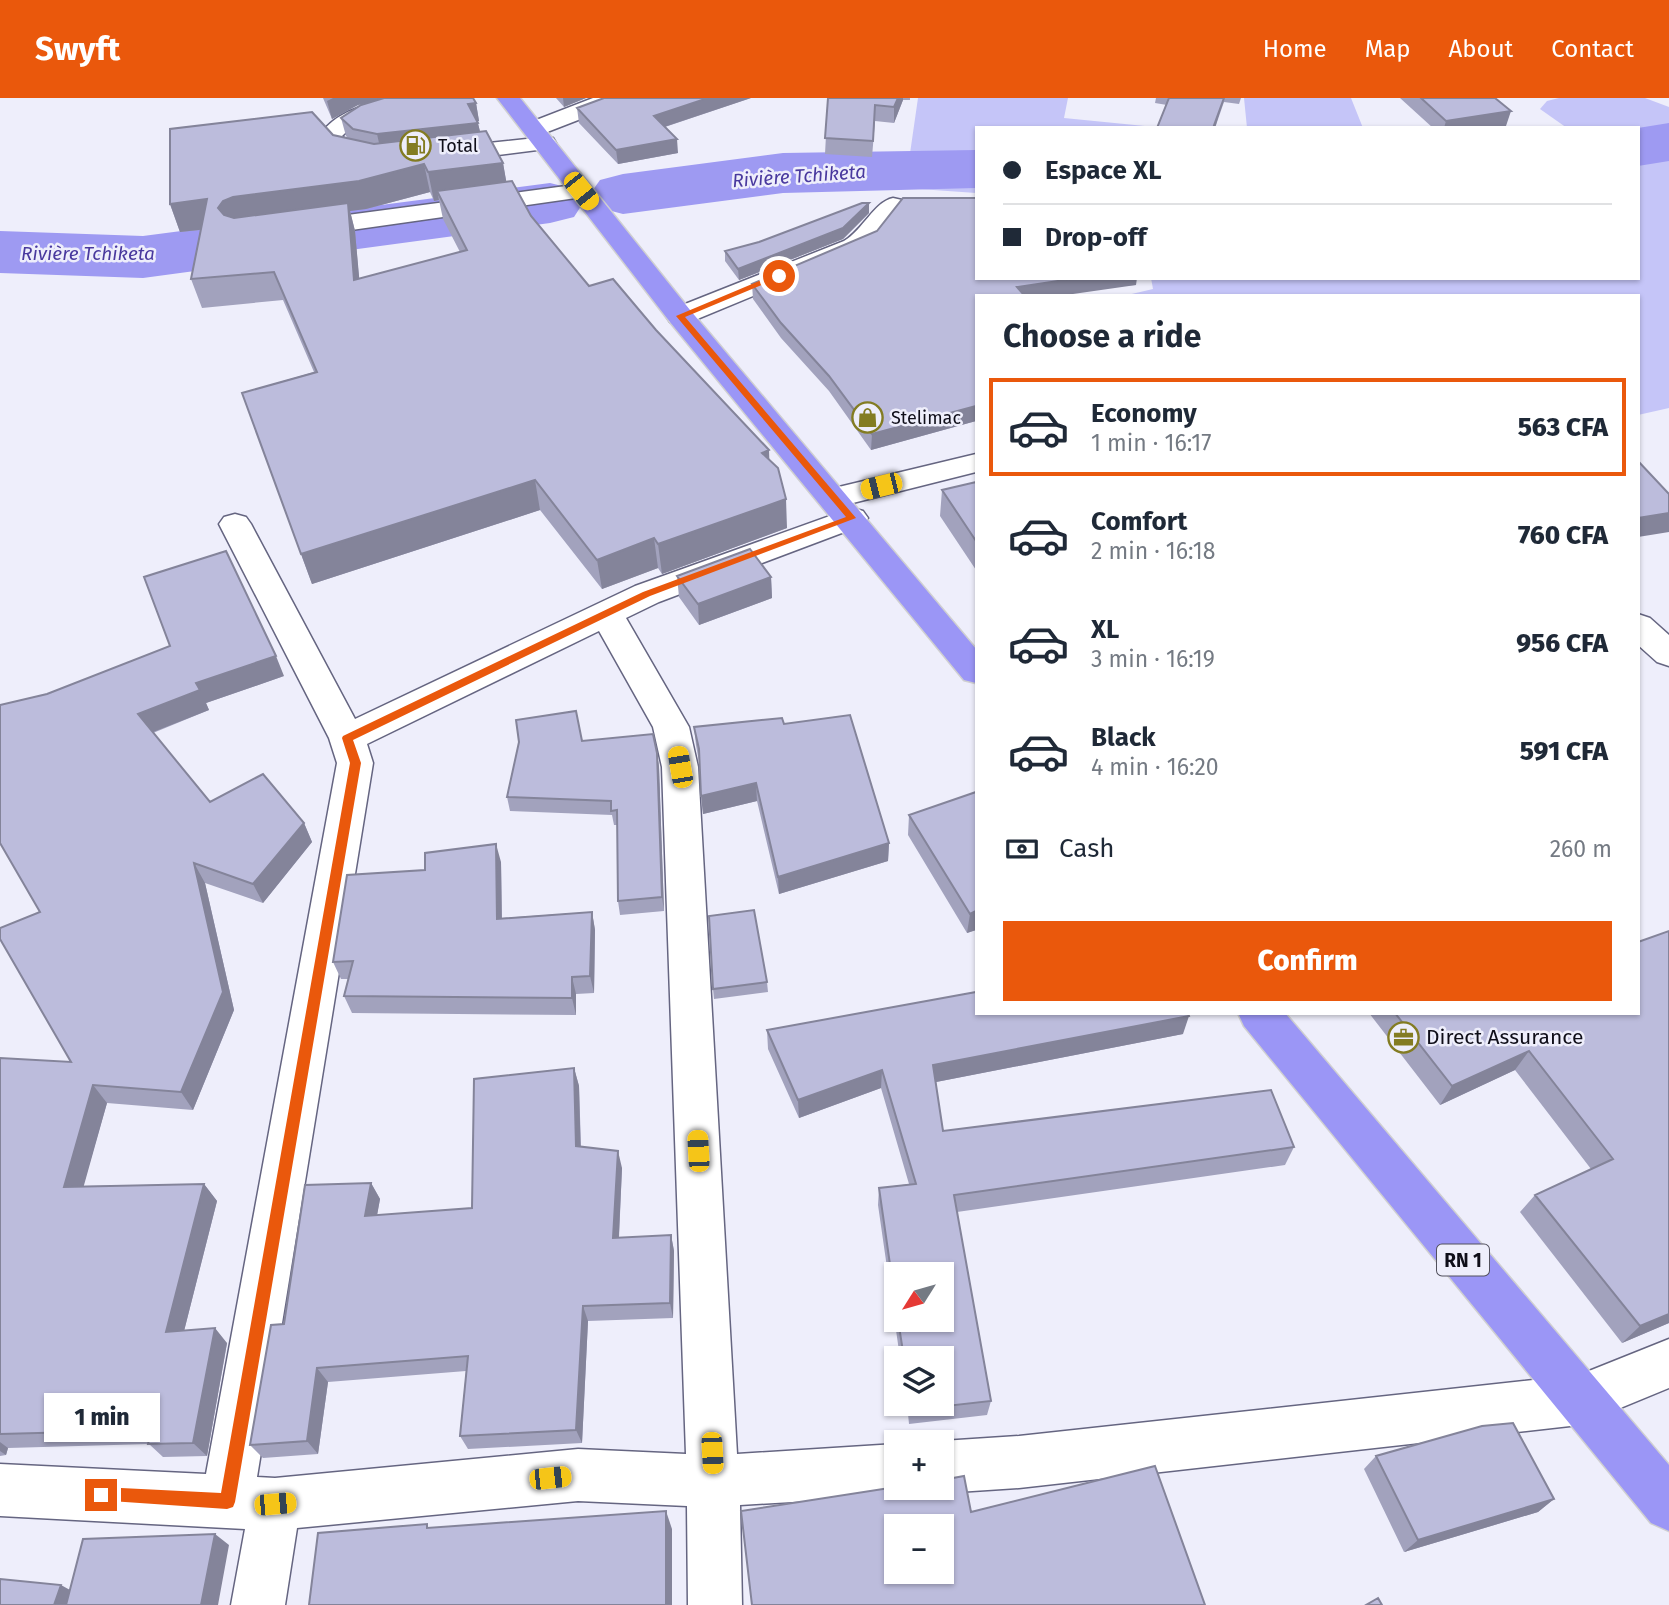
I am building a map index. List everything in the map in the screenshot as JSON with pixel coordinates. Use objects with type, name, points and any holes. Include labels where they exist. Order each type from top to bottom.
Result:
[{"type":"highway","points":[[508,98],[680,316],[975,670]]},
{"type":"highway","name":"RN 1","points":[[1261,1015],[1669,1505]]},
{"type":"street","points":[[539,136],[614,98]]},
{"type":"street","points":[[284,231],[581,191]]},
{"type":"street","points":[[680,316],[853,246],[866,239],[892,205]]},
{"type":"street","points":[[347,738],[646,594],[842,508],[975,463]]},
{"type":"street","points":[[235,524],[347,738],[355,763],[251,1503],[258,1605]]},
{"type":"street","points":[[606,613],[671,727],[680,767],[713,1480],[715,1605]]},
{"type":"street","points":[[1640,625],[1669,614]]},
{"type":"street","points":[[1640,628],[1669,654]]},
{"type":"street","points":[[954,1466],[1019,1462],[1579,1399],[1669,1363]]},
{"type":"street","points":[[0,1490],[251,1503],[578,1475],[713,1480],[884,1471]]},
{"type":"lane","points":[[381,162],[349,155],[330,136],[345,120],[379,109],[448,98]]},
{"type":"lane","points":[[436,156],[539,136]]},
{"type":"shaded area","points":[[918,98],[1068,98],[1064,118],[1145,126],[975,126],[975,193],[905,188]]},
{"type":"shaded area","points":[[1244,98],[1351,98],[1362,126],[1247,126]]},
{"type":"shaded area","points":[[1559,98],[1645,98],[1669,107],[1669,408],[1640,415],[1640,294],[1132,294],[1153,289],[1151,280],[1640,280],[1640,126],[1564,126],[1540,109],[1547,101]]},
{"type":"building","points":[[384,98],[473,98],[476,103],[468,104],[478,123],[377,134],[353,129],[341,118],[361,105]]},
{"type":"building","points":[[604,98],[708,98],[654,116],[677,139],[616,150],[577,108]]},
{"type":"building","points":[[828,98],[898,98],[894,107],[875,105],[873,141],[825,138]]},
{"type":"building","points":[[1169,98],[1224,98],[1214,126],[1158,126]]},
{"type":"building","points":[[1421,98],[1495,98],[1511,111],[1446,121]]},
{"type":"building","points":[[312,112],[333,135],[374,144],[486,131],[503,163],[428,172],[424,164],[359,181],[233,197],[223,201],[218,208],[224,215],[234,218],[348,203],[354,280],[467,250],[437,191],[512,181],[531,216],[589,286],[613,279],[656,330],[769,450],[762,453],[778,468],[786,499],[658,544],[654,538],[597,560],[535,480],[301,554],[242,393],[317,372],[274,272],[191,279],[207,199],[170,204],[170,129]]},
{"type":"building","points":[[903,198],[975,198],[975,280],[1064,280],[1017,287],[1023,294],[975,294],[975,406],[872,434],[829,376],[781,323],[752,284],[877,231]]},
{"type":"building","points":[[862,203],[869,203],[843,228],[738,269],[725,251],[759,242]]},
{"type":"building","points":[[1640,463],[1669,494],[1669,513],[1640,518]]},
{"type":"building","points":[[975,482],[975,540],[942,490]]},
{"type":"building","points":[[750,549],[771,577],[698,604],[677,576]]},
{"type":"building","points":[[226,551],[276,656],[196,683],[200,690],[138,714],[210,802],[263,774],[304,823],[253,884],[194,863],[223,992],[181,1092],[93,1085],[64,1187],[204,1184],[166,1332],[215,1328],[193,1443],[148,1444],[152,1430],[0,1434],[0,1058],[71,1062],[0,939],[0,928],[40,912],[0,843],[0,705],[47,694],[170,646],[144,577]]},
{"type":"building","points":[[576,711],[582,741],[653,734],[657,753],[662,897],[618,901],[617,810],[611,811],[611,801],[507,797],[519,742],[516,720]]},
{"type":"building","points":[[850,715],[889,843],[778,877],[756,783],[701,796],[699,749],[694,727],[782,718],[784,724]]},
{"type":"building","points":[[975,792],[975,912],[970,914],[909,815]]},
{"type":"building","points":[[496,844],[497,919],[592,912],[590,976],[572,977],[572,998],[344,996],[353,961],[333,962],[347,875],[425,870],[425,853]]},
{"type":"building","points":[[754,910],[767,982],[713,989],[709,916]]},
{"type":"building","points":[[1669,931],[1669,1314],[1640,1326],[1535,1195],[1613,1159],[1529,1051],[1452,1086],[1397,1015],[1640,1015],[1640,941]]},
{"type":"building","points":[[975,992],[975,1015],[1189,1016],[933,1065],[943,1131],[1271,1090],[1294,1147],[954,1195],[991,1401],[954,1405],[954,1346],[902,1346],[900,1332],[954,1332],[954,1262],[890,1262],[879,1188],[916,1184],[882,1070],[798,1100],[767,1030]]},
{"type":"building","points":[[574,1068],[576,1146],[618,1151],[613,1238],[671,1235],[670,1303],[583,1306],[576,1430],[460,1436],[468,1356],[317,1368],[307,1441],[250,1445],[271,1325],[284,1324],[305,1185],[371,1183],[365,1216],[472,1208],[474,1079]]},
{"type":"building","points":[[1513,1423],[1554,1499],[1418,1540],[1376,1456],[1482,1426]]},
{"type":"building","points":[[1155,1466],[1205,1605],[752,1605],[741,1511],[884,1489],[884,1500],[954,1500],[954,1478],[964,1476],[971,1512]]},
{"type":"building","points":[[666,1511],[666,1605],[309,1605],[318,1533],[427,1524],[427,1528]]},
{"type":"building","points":[[215,1534],[201,1605],[66,1605],[83,1539]]},
{"type":"building","points":[[0,1579],[61,1585],[54,1605],[0,1605]]},
{"type":"building","points":[[1378,1598],[1382,1605],[1366,1605]]},
{"type":"waterway","name":"Rivière Tchiketa","points":[[1640,147],[1669,142]]},
{"type":"waterway","name":"Rivière Tchiketa","points":[[623,194],[783,173],[975,169]]},
{"type":"waterway","name":"Rivière Tchiketa","points":[[0,252],[143,257],[550,203]]},
{"type":"place","name":"Total","points":[[415,146]]},
{"type":"place","name":"Stelimac","points":[[868,418]]},
{"type":"place","name":"Direct Assurance","points":[[1403,1037]]},
{"type":"route","points":[[101,1495],[227,1502],[355,763],[347,738],[646,594],[852,518],[680,316],[779,276]]}]
